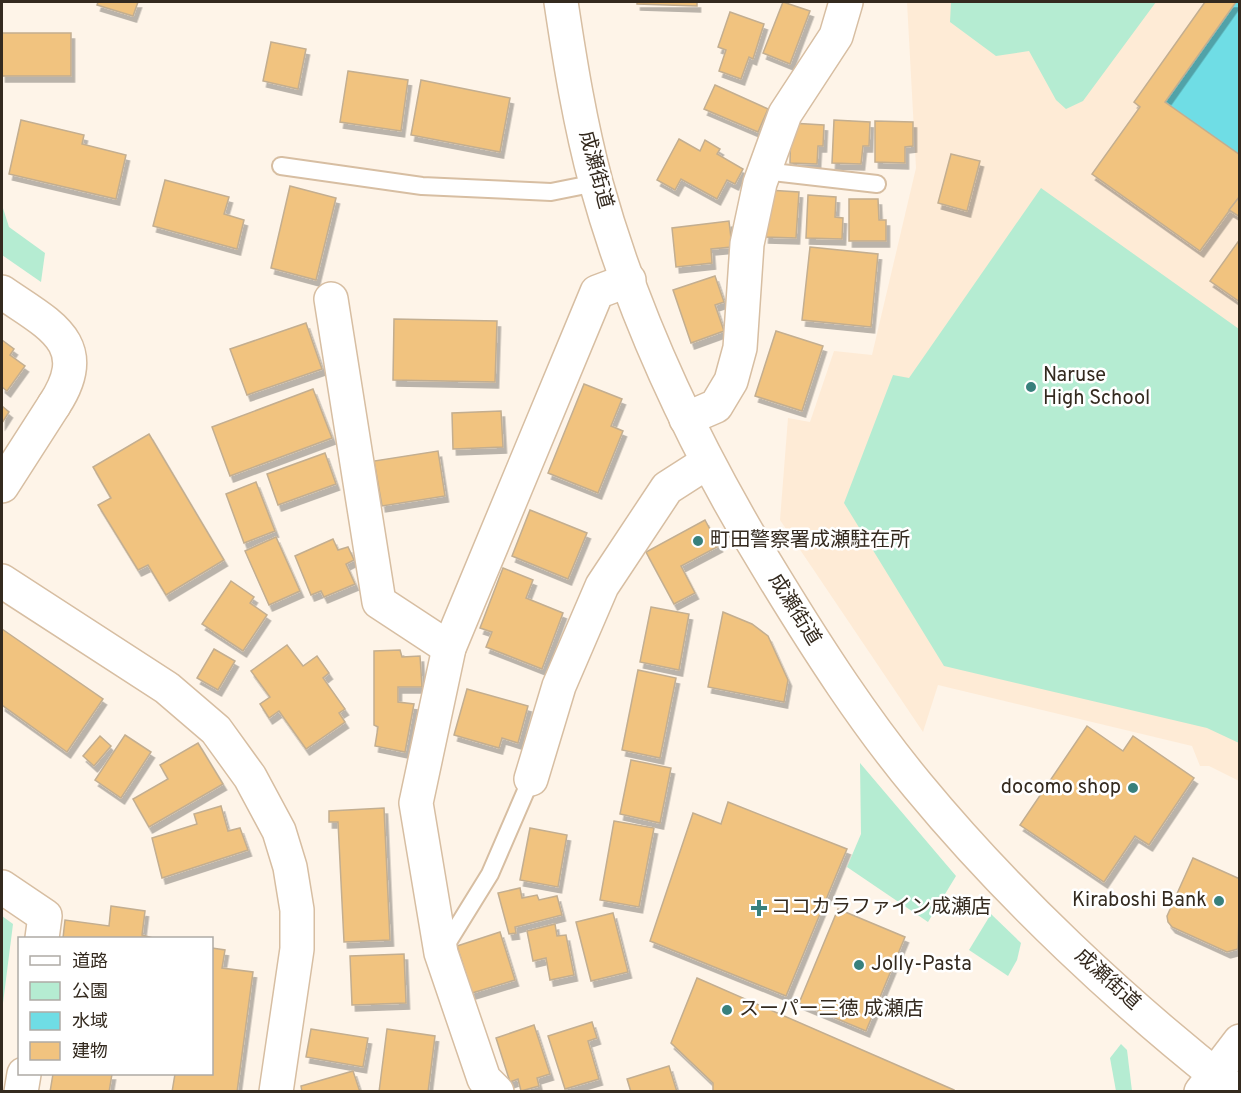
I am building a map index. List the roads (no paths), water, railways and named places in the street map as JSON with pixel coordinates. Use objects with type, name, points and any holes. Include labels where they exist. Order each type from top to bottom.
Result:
[{"type":"street","name":"成瀬街道","points":[[561,2],[569,59],[596,183],[663,370],[706,463],[823,658],[918,786],[976,851],[1069,946],[1154,1023],[1217,1086]]},
{"type":"street","points":[[686,419],[716,406],[731,381],[740,348],[747,244],[764,171],[785,114],[836,36],[846,2]]},
{"type":"street","points":[[487,1087],[441,953],[416,803],[449,648],[597,292],[629,280]]},
{"type":"street","points":[[2,292],[52,327],[66,344],[71,366],[68,384],[2,486]]},
{"type":"street","points":[[330,299],[379,602],[449,648]]},
{"type":"street","points":[[531,779],[559,686],[602,586],[667,488],[706,463]]},
{"type":"street","points":[[2,581],[167,687],[216,730],[250,777],[279,831],[291,867],[297,910],[297,949],[276,1092]]},
{"type":"street","points":[[2,887],[45,916],[42,937]]},
{"type":"street","points":[[1217,1086],[1239,1041]]},
{"type":"street","points":[[21,1092],[24,1075]]},
{"type":"lane","points":[[281,166],[422,186],[550,192],[596,183]]},
{"type":"lane","points":[[764,171],[877,184]]},
{"type":"lane","points":[[441,953],[490,874],[531,779]]},
{"type":"water","points":[[1236,2],[1239,2],[1239,155],[1165,102]]},
{"type":"place","name":"Naruse High School","points":[[1031,387]]},
{"type":"place","name":"町田警察署成瀬駐在所","points":[[698,541]]},
{"type":"place","name":"docomo shop","points":[[1133,788]]},
{"type":"place","name":"Kiraboshi Bank","points":[[1219,901]]},
{"type":"place","name":"ココカラファイン成瀬店","points":[[759,908]]},
{"type":"place","name":"Jolly-Pasta","points":[[859,965]]},
{"type":"place","name":"スーパー三徳 成瀬店","points":[[727,1010]]}]
